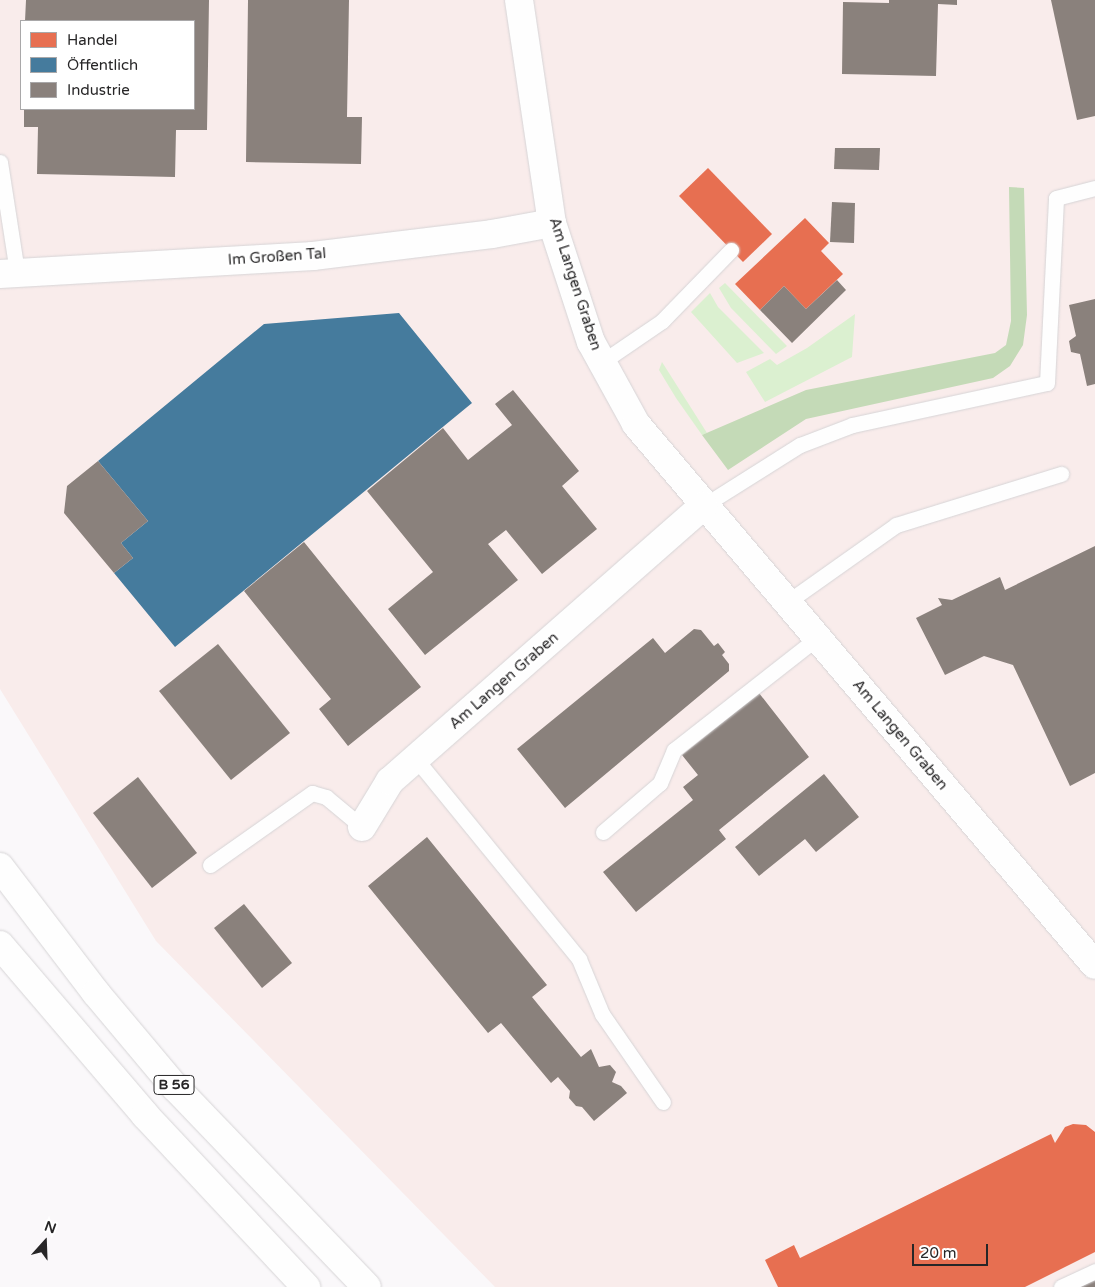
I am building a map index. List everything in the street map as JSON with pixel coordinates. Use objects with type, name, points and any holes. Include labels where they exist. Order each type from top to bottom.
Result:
[{"type":"street","name":"Am Langen Graben","points":[[518,0],[552,223],[591,342],[636,424],[703,506],[1095,965]]},
{"type":"street","name":"Im Großen Tal","points":[[8,273],[313,256],[492,234],[552,223]]},
{"type":"street","name":"Am Langen Graben","points":[[362,828],[390,781],[703,506]]},
{"type":"street","name":"B 56","points":[[0,867],[96,994],[175,1087],[367,1287]]},
{"type":"street","name":"B 56","points":[[0,945],[145,1115],[306,1287]]},
{"type":"lane","points":[[0,162],[8,273]]},
{"type":"lane","points":[[703,506],[800,445],[852,425],[1048,383],[1056,198],[1095,188]]},
{"type":"lane","points":[[602,362],[662,321],[731,250]]},
{"type":"lane","points":[[786,602],[896,526],[1061,474]]},
{"type":"lane","points":[[604,832],[660,783],[674,750],[816,638]]},
{"type":"lane","points":[[416,759],[579,960],[602,1014],[663,1102]]},
{"type":"lane","points":[[210,866],[312,793],[326,798],[362,828]]},
{"type":"lane","points":[[1061,1287],[1095,1271]]},
{"type":"shaded area","points":[[0,0],[1095,0],[1095,1287],[495,1287],[156,941],[0,689]]},
{"type":"green space","points":[[1009,187],[1024,188],[1027,315],[1023,345],[1010,366],[993,378],[806,419],[728,470],[702,435],[806,390],[995,353],[1006,345],[1011,321]]},
{"type":"green space","points":[[725,283],[787,346],[776,354],[731,308],[719,288]]},
{"type":"green space","points":[[710,293],[718,307],[764,353],[737,363],[691,312]]},
{"type":"green space","points":[[855,314],[852,357],[765,402],[746,372],[770,359],[777,365],[807,348]]},
{"type":"green space","points":[[662,362],[707,433],[702,435],[676,398],[659,370]]},
{"type":"building: Handel","points":[[708,168],[772,234],[743,262],[679,196]]},
{"type":"building: Handel","points":[[805,218],[829,243],[821,251],[843,274],[806,309],[784,286],[760,310],[735,284]]},
{"type":"building: Handel","points":[[1073,1124],[1086,1125],[1095,1132],[1095,1252],[1025,1287],[778,1287],[765,1260],[794,1245],[800,1258],[1051,1134],[1055,1143],[1065,1127]]},
{"type":"building: Öffentlich","points":[[399,313],[472,403],[175,647],[114,573],[133,558],[121,543],[148,521],[98,461],[264,324]]},
{"type":"building: Industrie","points":[[26,0],[209,0],[207,130],[176,130],[175,177],[37,174],[38,127],[24,127],[24,110],[195,110],[195,20],[25,20]]},
{"type":"building: Industrie","points":[[248,0],[349,0],[347,117],[362,117],[361,164],[246,162]]},
{"type":"building: Industrie","points":[[889,0],[957,0],[957,5],[938,4],[936,76],[842,74],[843,2],[889,3]]},
{"type":"building: Industrie","points":[[1051,0],[1095,0],[1095,116],[1077,120]]},
{"type":"building: Industrie","points":[[835,148],[880,148],[879,170],[834,169]]},
{"type":"building: Industrie","points":[[832,202],[855,203],[854,243],[830,242]]},
{"type":"building: Industrie","points":[[837,280],[846,290],[792,343],[760,310],[784,286],[806,309]]},
{"type":"building: Industrie","points":[[1095,299],[1095,384],[1087,386],[1080,354],[1071,352],[1069,341],[1076,336],[1069,305]]},
{"type":"building: Industrie","points":[[513,390],[579,471],[562,486],[597,529],[542,574],[506,530],[488,544],[518,580],[425,655],[388,609],[433,572],[367,491],[443,428],[468,460],[512,425],[495,404]]},
{"type":"building: Industrie","points":[[98,461],[148,521],[121,543],[133,558],[114,573],[64,513],[67,486]]},
{"type":"building: Industrie","points":[[304,542],[421,687],[348,746],[319,709],[331,699],[244,591]]},
{"type":"building: Industrie","points":[[1095,546],[1095,773],[1070,786],[1013,665],[984,656],[945,675],[916,618],[942,605],[938,598],[952,600],[1000,577],[1005,590]]},
{"type":"building: Industrie","points":[[694,629],[701,630],[714,646],[718,643],[725,652],[722,655],[729,664],[729,671],[565,808],[517,749],[653,638],[665,653]]},
{"type":"building: Industrie","points":[[218,644],[290,733],[231,780],[159,691]]},
{"type":"building: Industrie","points":[[759,693],[809,757],[719,830],[726,839],[636,912],[603,872],[693,800],[683,787],[698,775],[682,755]]},
{"type":"building: Industrie","points":[[824,774],[859,817],[816,852],[805,839],[759,876],[735,847]]},
{"type":"building: Industrie","points":[[138,777],[197,853],[152,888],[93,813]]},
{"type":"building: Industrie","points":[[427,837],[547,985],[532,997],[581,1057],[591,1049],[599,1067],[610,1065],[616,1072],[612,1082],[621,1086],[627,1093],[594,1121],[582,1107],[576,1106],[569,1098],[570,1091],[558,1077],[551,1083],[501,1023],[488,1033],[368,886]]},
{"type":"building: Industrie","points":[[244,904],[292,963],[262,988],[214,928]]},
{"type":"building: Industrie","points":[[1095,1280],[1095,1287],[1080,1287]]}]
